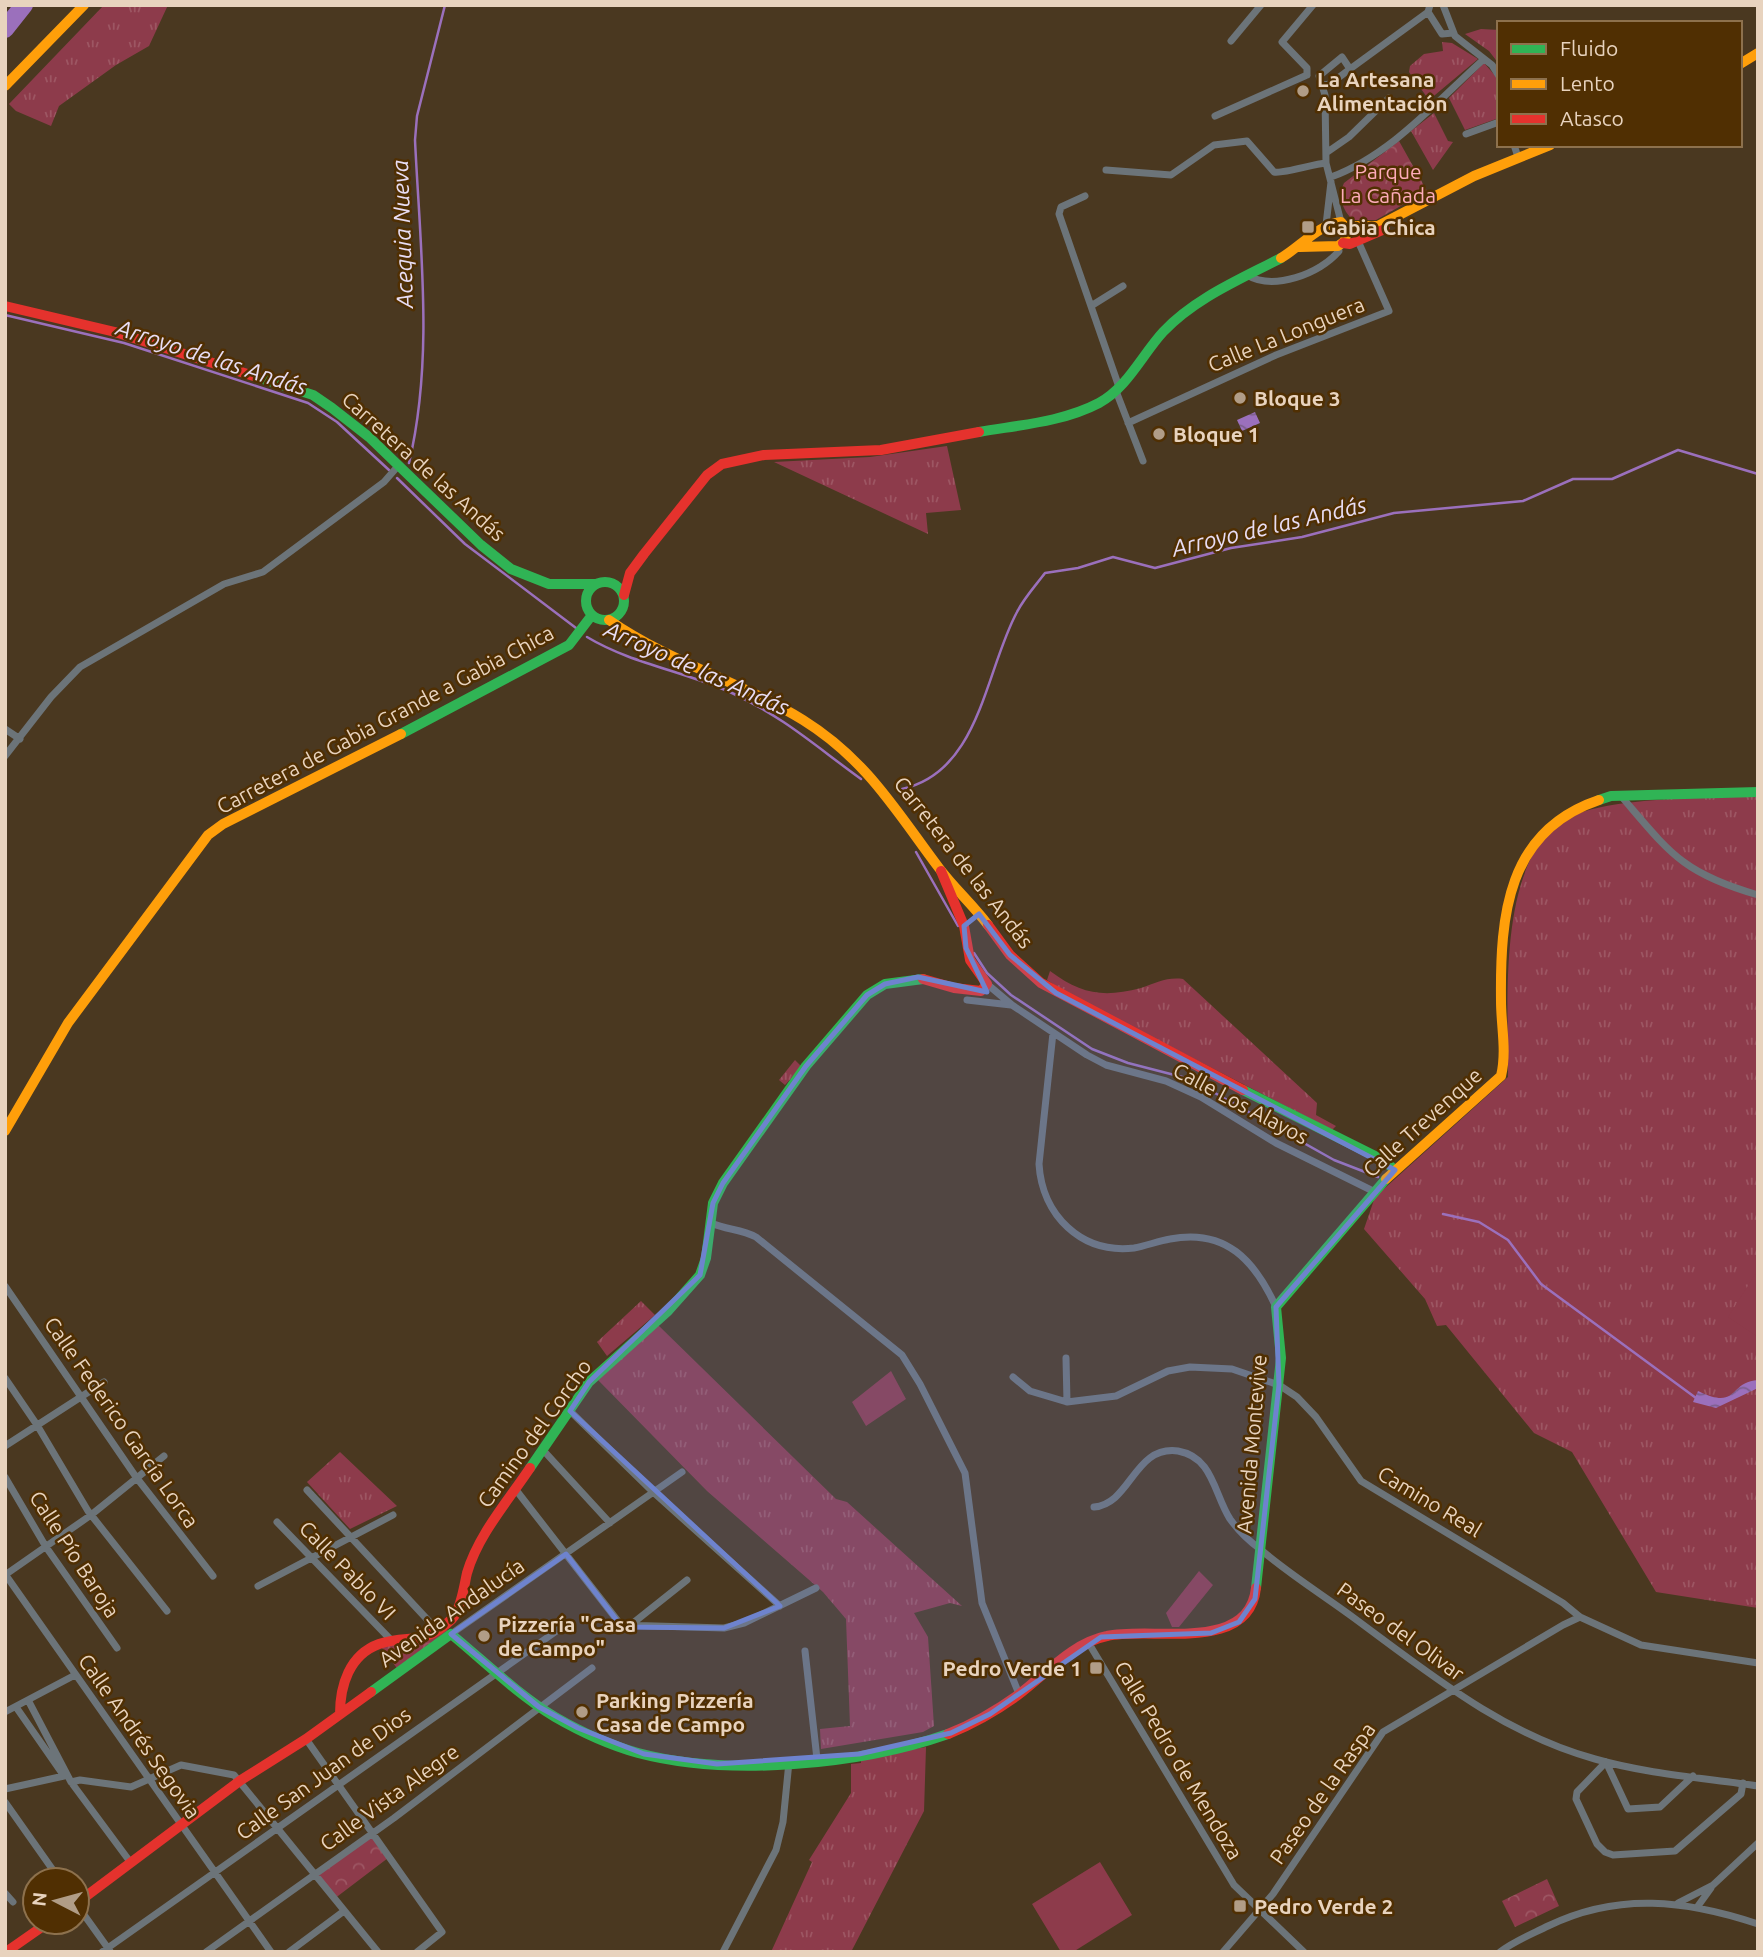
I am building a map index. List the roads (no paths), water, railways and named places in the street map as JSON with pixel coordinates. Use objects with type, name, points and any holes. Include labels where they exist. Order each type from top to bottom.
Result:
[{"type":"street","points":[[5,86],[84,5]]},
{"type":"street","points":[[1231,41],[1261,5]]},
{"type":"street","points":[[1309,76],[1307,68],[1282,42],[1313,5]]},
{"type":"street","points":[[1443,5],[1453,33],[1497,74]]},
{"type":"street","points":[[1215,116],[1309,76],[1323,82],[1350,69],[1429,9],[1442,34],[1453,33]]},
{"type":"street","points":[[1742,63],[1758,53]]},
{"type":"street","points":[[1338,245],[1348,234],[1326,163],[1323,82],[1342,57],[1350,69]]},
{"type":"street","points":[[1331,179],[1376,155],[1484,59]]},
{"type":"street","points":[[1326,153],[1347,139],[1389,98]]},
{"type":"street","points":[[1466,134],[1497,123]]},
{"type":"street","points":[[1106,170],[1171,175],[1214,145],[1247,141],[1274,172],[1281,174],[1306,164],[1326,163]]},
{"type":"street","points":[[1515,147],[1518,157]]},
{"type":"street","points":[[630,633],[622,611],[630,573],[707,475],[731,461],[764,455],[906,446],[1058,418],[1082,410],[1117,389],[1181,315],[1246,275],[1300,247],[1333,221],[1378,226],[1518,157],[1545,147]]},
{"type":"street","points":[[1331,179],[1325,239],[1338,245]]},
{"type":"street","points":[[1085,196],[1061,207],[1059,215],[1128,424],[1143,461]]},
{"type":"street","points":[[1300,247],[1358,241],[1384,230],[1422,203]]},
{"type":"street","name":"Calle La Longuera","points":[[1128,424],[1276,355],[1389,311],[1358,241]]},
{"type":"street","points":[[1246,275],[1259,283],[1292,278],[1332,259],[1339,251],[1338,245]]},
{"type":"street","points":[[1091,306],[1123,286]]},
{"type":"street","name":"Carretera de las Andás","points":[[5,306],[115,332],[304,392],[329,405],[481,545],[520,574],[542,583],[573,586],[596,584]]},
{"type":"street","points":[[5,756],[51,697],[80,667],[224,584],[263,572],[384,482],[398,466]]},
{"type":"street","points":[[586,602],[588,592],[596,584],[612,583],[630,573]]},
{"type":"street","points":[[612,583],[624,594]]},
{"type":"street","points":[[573,586],[586,602],[592,615],[609,620],[622,611]]},
{"type":"street","name":"Carretera de Gabia Grande a Gabia Chica","points":[[5,1131],[68,1023],[208,835],[223,824],[569,645],[592,615]]},
{"type":"street","name":"Carretera de las Andás","points":[[609,620],[640,642],[765,698],[806,722],[847,754],[885,791],[941,871],[965,895],[1010,955],[1056,993],[1350,1146],[1383,1160],[1395,1170]]},
{"type":"street","points":[[5,729],[20,739]]},
{"type":"street","name":"Calle Trevenque","points":[[1276,1307],[1373,1191],[1501,1076],[1504,1059],[1502,959],[1509,899],[1521,859],[1540,833],[1557,818],[1592,800],[1621,796],[1758,793]]},
{"type":"street","points":[[1621,796],[1670,853],[1691,869],[1720,883],[1758,895]]},
{"type":"street","points":[[941,871],[965,923]]},
{"type":"street","points":[[965,895],[966,948],[984,987]]},
{"type":"street","points":[[965,923],[979,914]]},
{"type":"street","points":[[966,995],[978,974]]},
{"type":"street","name":"Camino del Corcho","points":[[438,1631],[460,1609],[471,1560],[487,1531],[589,1381],[668,1311],[692,1285],[706,1258],[713,1203],[723,1182],[806,1066],[867,995],[885,984],[918,976],[966,995],[1012,1005]]},
{"type":"street","name":"Camino del Corcho","points":[[966,995],[984,987],[1053,1033]]},
{"type":"street","name":"Calle Los Alayos","points":[[1053,1033],[1106,1065],[1166,1081],[1201,1097],[1276,1143],[1373,1191]]},
{"type":"street","name":"Avenida Montevive","points":[[451,1634],[539,1707],[578,1728],[644,1754],[717,1764],[789,1762],[870,1752],[951,1733],[990,1714],[1088,1642],[1115,1633],[1136,1631],[1211,1633],[1239,1622],[1249,1612],[1255,1599],[1261,1550],[1281,1358],[1276,1307],[1263,1279],[1252,1264],[1222,1244],[1190,1237],[1136,1247],[1096,1246],[1054,1214],[1040,1181],[1039,1164],[1053,1033]]},
{"type":"street","points":[[711,1223],[725,1229],[741,1229],[756,1237],[902,1355],[952,1443],[965,1473],[982,1603],[1019,1694]]},
{"type":"street","name":"Calle Federico García Lorca","points":[[5,1286],[136,1477],[213,1576]]},
{"type":"street","points":[[1066,1357],[1067,1402]]},
{"type":"street","name":"Camino Real","points":[[1013,1377],[1030,1391],[1067,1402],[1116,1395],[1168,1371],[1190,1367],[1232,1369],[1279,1385],[1297,1397],[1316,1417],[1361,1480],[1563,1603],[1580,1618],[1641,1645],[1758,1664]]},
{"type":"street","points":[[5,1378],[37,1425],[91,1515],[167,1611]]},
{"type":"street","points":[[5,1446],[104,1382]]},
{"type":"street","points":[[570,1411],[653,1492],[780,1606]]},
{"type":"street","points":[[543,1450],[610,1522]]},
{"type":"street","name":"Paseo del Olivar","points":[[1094,1507],[1102,1507],[1118,1496],[1149,1458],[1164,1451],[1176,1451],[1202,1463],[1229,1518],[1261,1550],[1451,1690],[1515,1728],[1567,1750],[1606,1762],[1758,1786]]},
{"type":"street","points":[[5,1575],[91,1515],[164,1456]]},
{"type":"street","name":"Avenida Andalucía","points":[[91,1893],[241,1780],[306,1739],[682,1472]]},
{"type":"street","name":"Calle Pío Baroja","points":[[5,1477],[46,1547],[117,1648]]},
{"type":"street","points":[[307,1490],[438,1631],[418,1640],[372,1646],[349,1669],[340,1695],[340,1714]]},
{"type":"street","points":[[516,1490],[621,1625],[627,1627],[724,1628],[744,1623],[816,1588]]},
{"type":"street","points":[[258,1586],[393,1514]]},
{"type":"street","name":"Calle Pablo VI","points":[[277,1522],[393,1642]]},
{"type":"street","name":"Calle Andrés Segovia","points":[[5,1575],[271,1952]]},
{"type":"street","points":[[627,1627],[687,1580]]},
{"type":"street","points":[[1563,1603],[1563,1625]]},
{"type":"street","name":"Paseo de la Raspa","points":[[1223,1952],[1260,1910],[1383,1732],[1563,1625],[1580,1618]]},
{"type":"street","name":"Calle San Juan de Dios","points":[[106,1951],[337,1784],[565,1625]]},
{"type":"street","name":"Calle Pedro de Mendoza","points":[[1088,1642],[1234,1885],[1304,1952]]},
{"type":"street","points":[[805,1651],[817,1759]]},
{"type":"street","name":"Calle Vista Alegre","points":[[206,1952],[370,1834],[592,1668]]},
{"type":"street","points":[[5,1712],[75,1675]]},
{"type":"street","points":[[28,1700],[67,1777]]},
{"type":"street","points":[[16,1707],[131,1863]]},
{"type":"street","points":[[306,1739],[370,1834],[442,1932],[417,1952]]},
{"type":"street","points":[[723,1952],[776,1850],[783,1822],[789,1762]]},
{"type":"street","points":[[1693,1776],[1660,1807],[1628,1809],[1606,1762],[1577,1792],[1576,1799],[1597,1844],[1605,1852],[1613,1855],[1667,1854],[1682,1848],[1741,1794],[1743,1783]]},
{"type":"street","points":[[5,1789],[67,1777],[131,1787],[181,1765],[234,1775],[241,1780],[276,1828],[378,1952]]},
{"type":"street","points":[[5,1802],[50,1866]]},
{"type":"street","points":[[1698,1906],[1713,1885],[1758,1843]]},
{"type":"street","points":[[1678,1903],[1713,1885]]},
{"type":"street","points":[[5,1893],[13,1902]]},
{"type":"street","points":[[1708,1893],[1713,1910]]},
{"type":"street","points":[[1500,1952],[1562,1919],[1620,1903],[1678,1903],[1698,1906],[1758,1924]]},
{"type":"street","points":[[289,1952],[344,1911]]},
{"type":"street","points":[[91,1927],[106,1951]]},
{"type":"street","points":[[6,1952],[29,1936]]},
{"type":"water","points":[[1255,412],[1260,423],[1242,431],[1237,420]]},
{"type":"water","points":[[1758,1380],[1758,1388],[1716,1408],[1693,1402],[1698,1391],[1720,1398],[1727,1397],[1742,1385]]},
{"type":"waterway","points":[[5,29],[24,5]]},
{"type":"waterway","name":"Acequia Nueva","points":[[409,463],[417,423],[423,343],[422,262],[415,140],[417,116],[445,5]]},
{"type":"waterway","name":"Arroyo de las Andás","points":[[5,315],[124,343],[308,403],[337,422],[389,470]]},
{"type":"waterway","name":"Arroyo de las Andás","points":[[902,789],[928,779],[948,762],[964,741],[977,716],[1017,612],[1045,573],[1078,568],[1113,557],[1155,568],[1231,548],[1302,537],[1394,513],[1523,501],[1573,479],[1612,479],[1678,450],[1758,474]]},
{"type":"waterway","name":"Arroyo de las Andás","points":[[397,478],[465,544],[576,628]]},
{"type":"waterway","name":"Arroyo de las Andás","points":[[587,637],[622,654],[714,685],[751,702],[799,733],[861,779]]},
{"type":"waterway","points":[[916,852],[958,926]]},
{"type":"waterway","points":[[974,953],[987,973],[1011,995],[1092,1049],[1128,1063],[1190,1079],[1334,1160],[1378,1177]]},
{"type":"waterway","points":[[1443,1214],[1479,1222],[1508,1240],[1541,1284],[1696,1398]]},
{"type":"place","name":"La Artesana Alimentación","points":[[1303,91]]},
{"type":"place","name":"Gabia Chica","points":[[1308,227]]},
{"type":"place","name":"Bloque 3","points":[[1240,398]]},
{"type":"place","name":"Bloque 1","points":[[1159,434]]},
{"type":"place","name":"Pizzería \"Casa de Campo\"","points":[[484,1636]]},
{"type":"place","name":"Pedro Verde 1","points":[[1096,1668]]},
{"type":"place","name":"Parking Pizzería Casa de Campo","points":[[582,1712]]},
{"type":"place","name":"Pedro Verde 2","points":[[1240,1906]]},
{"type":"park label","name":"Parque La Cañada","points":[[1388,183]]}]
